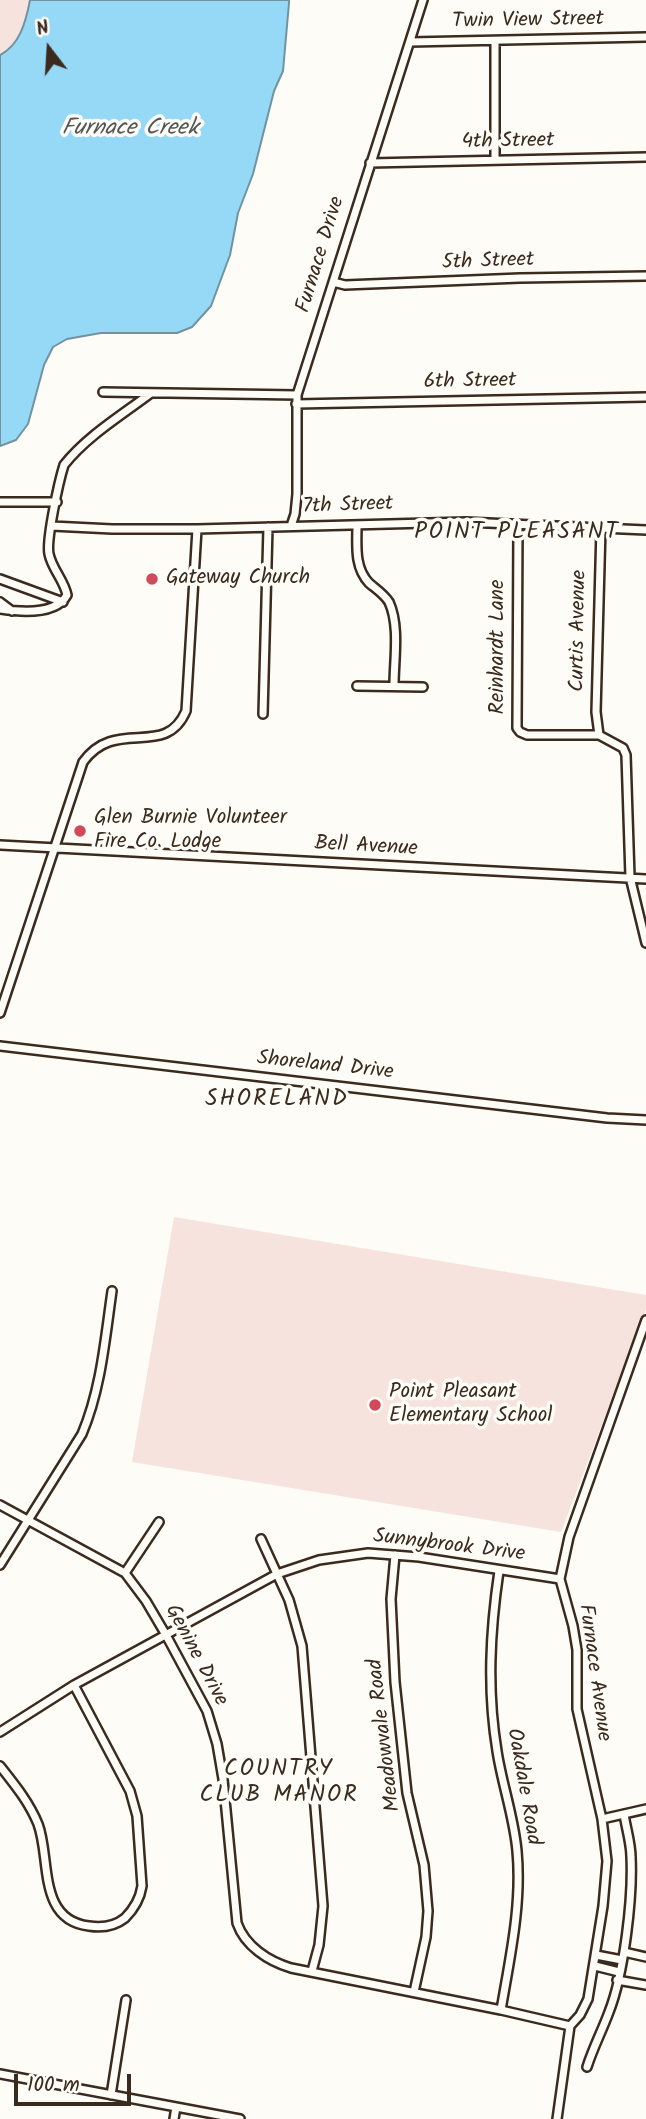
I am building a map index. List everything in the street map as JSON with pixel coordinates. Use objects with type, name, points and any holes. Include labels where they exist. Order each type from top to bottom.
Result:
[{"type":"street","name":"Furnace Drive","points":[[291,526],[297,494],[296,400],[423,0]]},
{"type":"street","name":"Twin View Street","points":[[410,41],[646,37]]},
{"type":"street","points":[[495,41],[495,159]]},
{"type":"street","name":"4th Street","points":[[370,163],[646,157]]},
{"type":"street","name":"5th Street","points":[[333,282],[345,285],[646,276]]},
{"type":"street","name":"6th Street","points":[[103,392],[296,400],[646,397]]},
{"type":"street","points":[[0,609],[26,612],[63,602],[67,595],[65,583],[49,557],[48,542],[64,465],[72,455],[151,393]]},
{"type":"street","points":[[0,502],[57,502]]},
{"type":"street","name":"7th Street","points":[[52,526],[197,529],[466,522],[646,530]]},
{"type":"street","name":"Reinhardt Lane","points":[[518,524],[517,727],[527,735],[599,734]]},
{"type":"street","points":[[357,525],[358,562],[369,582],[388,602],[393,616],[394,685]]},
{"type":"street","points":[[263,713],[268,527]]},
{"type":"street","name":"Curtis Avenue","points":[[599,734],[596,712],[601,528]]},
{"type":"street","points":[[0,1013],[83,762],[97,746],[117,738],[159,736],[176,727],[186,711],[197,529]]},
{"type":"street","points":[[0,579],[63,602]]},
{"type":"street","points":[[0,602],[12,611]]},
{"type":"street","points":[[357,686],[423,687]]},
{"type":"street","points":[[599,734],[623,748],[628,763],[630,877],[646,943]]},
{"type":"street","name":"Bell Avenue","points":[[0,845],[646,879]]},
{"type":"street","name":"Shoreland Drive","points":[[0,1046],[607,1118],[646,1120]]},
{"type":"street","points":[[0,1565],[82,1434],[97,1391],[112,1292]]},
{"type":"street","name":"Furnace Avenue","points":[[557,2119],[570,2026],[588,1999],[607,1861],[602,1819],[577,1709],[577,1650],[573,1626],[560,1579],[569,1537],[646,1320]]},
{"type":"street","name":"Genine Drive","points":[[0,1505],[125,1573],[166,1635],[207,1711],[217,1744],[237,1923],[240,1932],[252,1946],[274,1963],[570,2026]]},
{"type":"street","points":[[125,1573],[159,1522]]},
{"type":"street","points":[[261,1539],[289,1600],[302,1646],[323,1906],[319,1945],[312,1971]]},
{"type":"street","name":"Sunnybrook Drive","points":[[0,1732],[74,1685],[277,1574],[301,1565],[368,1553],[560,1579]]},
{"type":"street","name":"Meadowvale Road","points":[[395,1555],[391,1599],[396,1693],[407,1793],[424,1865],[428,1911],[426,1937],[414,1992]]},
{"type":"street","name":"Oakdale Road","points":[[499,1571],[491,1624],[490,1690],[497,1755],[517,1849],[518,1893],[501,2010]]},
{"type":"street","points":[[0,1766],[29,1803],[34,1814],[40,1829],[50,1892],[63,1914],[82,1925],[94,1927],[107,1926],[126,1917],[141,1896],[137,1816],[121,1772],[74,1685]]},
{"type":"street","points":[[602,1819],[646,1809]]},
{"type":"street","points":[[587,2067],[599,2032],[610,2011],[623,1956],[632,1879],[624,1814]]},
{"type":"street","points":[[596,1955],[646,1957]]},
{"type":"street","points":[[594,1966],[646,1985]]},
{"type":"street","points":[[111,2095],[126,2000]]},
{"type":"street","points":[[0,2074],[240,2119]]},
{"type":"street","points":[[174,2119],[176,2107]]},
{"type":"shaded area","points":[[0,0],[30,0],[26,22],[9,50],[0,55]]},
{"type":"shaded area","name":"Point Pleasant Elementary School","points":[[174,1217],[646,1295],[646,1309],[561,1532],[132,1462]]},
{"type":"water","name":"Furnace Creek","points":[[30,0],[289,0],[289,3],[283,71],[274,91],[253,174],[238,213],[230,255],[211,306],[192,327],[177,333],[101,333],[67,339],[53,347],[44,365],[28,424],[16,440],[0,446],[0,55],[17,39]]},
{"type":"place","name":"Gateway Church","points":[[152,579]]},
{"type":"place","name":"Glen Burnie Volunteer Fire Co. Lodge","points":[[80,831]]},
{"type":"place","name":"Point Pleasant Elementary School","points":[[375,1405]]},
{"type":"district","name":"POINT PLEASANT","points":[[517,534]]},
{"type":"district","name":"SHORELAND","points":[[277,1101]]},
{"type":"district","name":"COUNTRY CLUB MANOR","points":[[279,1784]]}]
